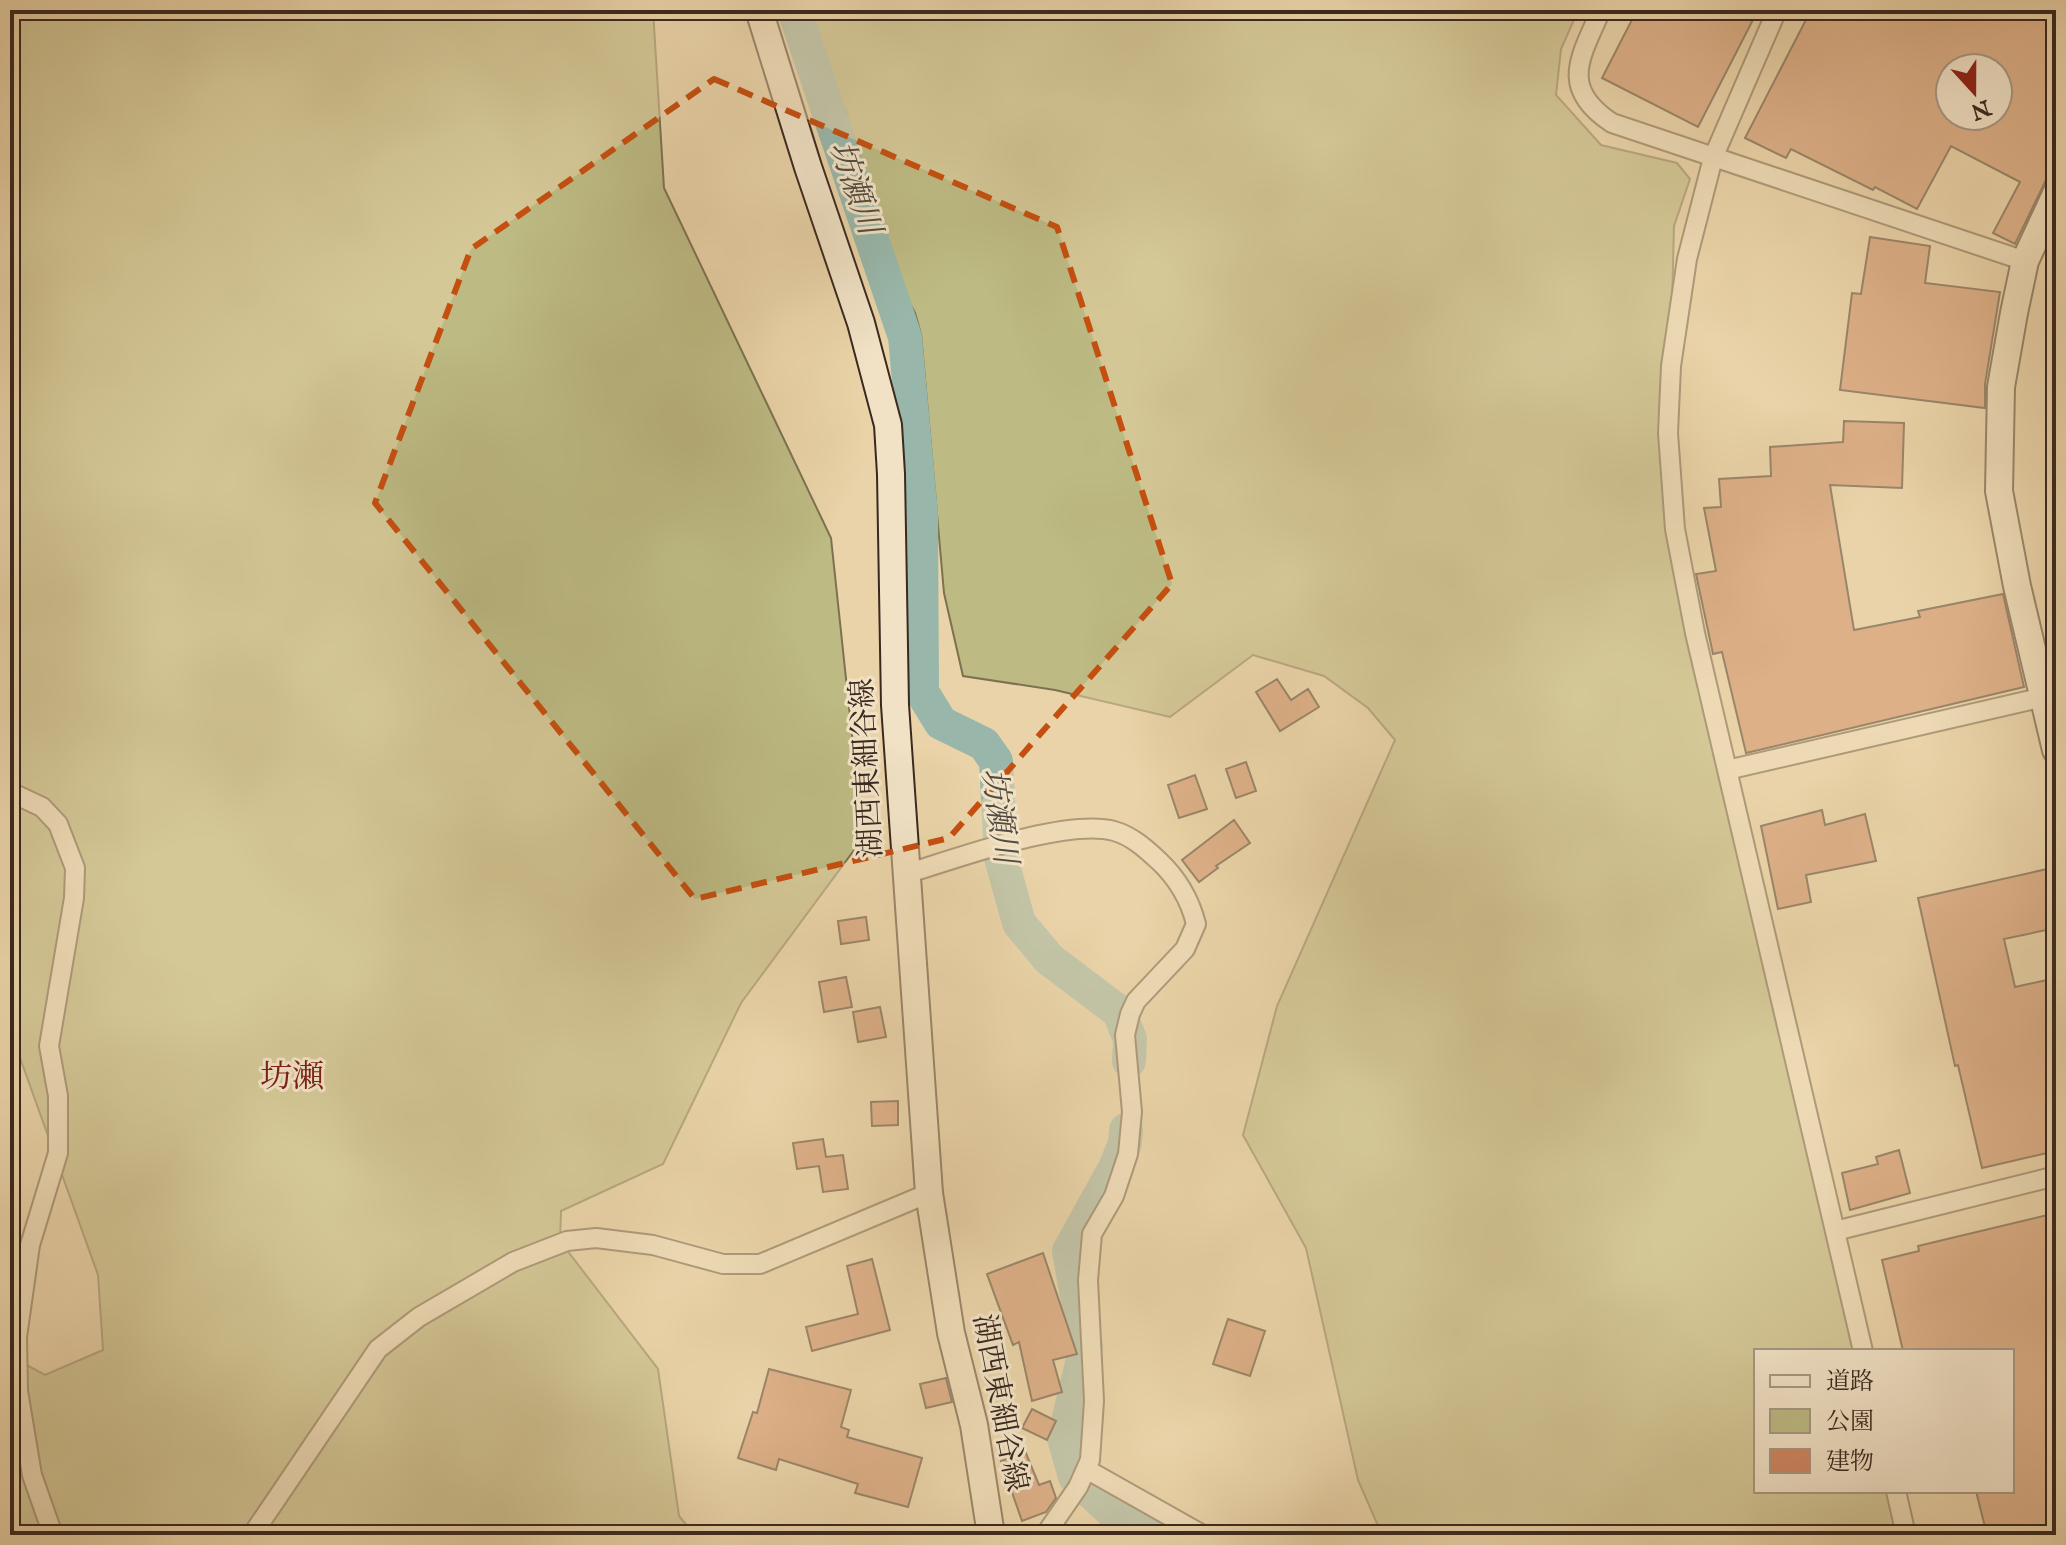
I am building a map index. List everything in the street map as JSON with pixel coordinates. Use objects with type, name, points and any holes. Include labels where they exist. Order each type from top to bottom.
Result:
[{"type":"main road","name":"湖西東細谷線","points":[[759,10],[861,323],[888,425],[895,705],[929,1193],[951,1333],[974,1425],[991,1535]]},
{"type":"main road","points":[[2056,194],[2025,261],[2001,387],[1999,491],[2017,586],[2056,750]]},
{"type":"street","points":[[1601,10],[1577,73],[1582,96],[1596,113],[1612,123],[2025,261]]},
{"type":"street","points":[[1777,10],[1713,158],[1687,259],[1671,366],[1668,433],[1675,529],[1695,633],[1863,1349]]},
{"type":"street","points":[[1727,770],[2044,697]]},
{"type":"street","points":[[10,792],[42,807],[58,824],[75,868],[74,898],[49,1046],[58,1096],[58,1153],[30,1245],[17,1337],[18,1391],[32,1475],[53,1535]]},
{"type":"street","points":[[906,874],[1013,841],[1100,828],[1117,831],[1139,843],[1168,869],[1193,911],[1196,924],[1185,949],[1136,1001],[1125,1035],[1132,1112],[1128,1154],[1114,1196],[1092,1234],[1088,1280],[1094,1401],[1090,1460],[1078,1487],[1045,1535]]},
{"type":"street","points":[[1835,1231],[2056,1176]]},
{"type":"street","points":[[252,1535],[378,1349],[419,1317],[513,1262],[567,1241],[596,1238],[653,1245],[723,1264],[760,1264],[929,1193]]},
{"type":"street","points":[[1086,1469],[1203,1535]]},
{"type":"street","points":[[1896,1493],[1906,1535]]},
{"type":"highlighted area","points":[[714,79],[1057,227],[1172,584],[949,838],[695,899],[375,503],[471,249]]},
{"type":"green space","points":[[10,10],[653,10],[664,188],[831,538],[863,838],[741,1003],[663,1164],[561,1211],[560,1241],[658,1369],[679,1516],[695,1535],[28,1535],[10,1523],[10,1356],[45,1375],[103,1350],[98,1275],[19,1055],[10,1067]]},
{"type":"green space","points":[[811,10],[1572,10],[1577,13],[1561,49],[1556,95],[1601,145],[1677,163],[1690,179],[1674,226],[1670,382],[1674,505],[1863,1349],[1754,1349],[1754,1493],[1891,1493],[1899,1535],[1382,1535],[1358,1480],[1306,1248],[1243,1135],[1277,1006],[1395,740],[1368,708],[1324,676],[1253,655],[1170,717],[1055,690],[963,676],[944,593],[921,334],[915,313],[889,265],[880,226],[855,155],[846,112],[833,91],[812,33]]},
{"type":"building","points":[[1637,10],[1758,10],[1698,127],[1602,78]]},
{"type":"building","points":[[1811,10],[2056,10],[2056,159],[2015,244],[1993,233],[2020,182],[1951,146],[1917,209],[1791,149],[1786,158],[1745,138]]},
{"type":"building","points":[[1870,237],[1930,246],[1925,283],[2000,292],[1985,384],[1985,408],[1840,390],[1852,293],[1861,294]]},
{"type":"building","points":[[1844,421],[1904,423],[1902,488],[1830,485],[1854,630],[1920,617],[1918,611],[2003,594],[2024,687],[1746,753],[1722,652],[1713,654],[1696,574],[1716,571],[1704,508],[1721,507],[1719,479],[1771,476],[1770,447],[1843,442]]},
{"type":"building","points":[[1277,679],[1291,700],[1308,689],[1319,707],[1280,731],[1256,692]]},
{"type":"building","points":[[1246,762],[1256,791],[1236,798],[1226,769]]},
{"type":"building","points":[[1195,775],[1207,809],[1179,818],[1168,785]]},
{"type":"building","points":[[1822,810],[1825,825],[1865,814],[1876,861],[1806,875],[1811,902],[1778,909],[1761,826]]},
{"type":"building","points":[[1234,820],[1250,843],[1199,882],[1182,860]]},
{"type":"building","points":[[2056,867],[2056,928],[2004,939],[2015,987],[2056,978],[2056,1044],[2049,1045],[2056,1077],[2056,1151],[1982,1168],[1958,1065],[1955,1066],[1918,898]]},
{"type":"building","points":[[866,917],[869,940],[841,944],[838,921]]},
{"type":"building","points":[[846,977],[852,1007],[824,1012],[819,982]]},
{"type":"building","points":[[880,1007],[886,1037],[858,1042],[853,1012]]},
{"type":"building","points":[[898,1101],[898,1125],[872,1126],[871,1102]]},
{"type":"building","points":[[823,1139],[826,1157],[843,1155],[848,1189],[823,1192],[819,1166],[797,1169],[793,1143]]},
{"type":"building","points":[[1899,1150],[1910,1193],[1850,1210],[1842,1173],[1878,1164],[1876,1157]]},
{"type":"building","points":[[2056,1213],[2056,1535],[1987,1535],[1976,1493],[2014,1493],[2014,1349],[1903,1349],[1882,1260],[1919,1251],[1918,1246]]},
{"type":"building","points":[[1043,1253],[1077,1354],[1053,1360],[1062,1392],[1032,1401],[1019,1342],[1013,1345],[987,1274]]},
{"type":"building","points":[[872,1259],[890,1330],[812,1351],[806,1327],[858,1314],[847,1266]]},
{"type":"building","points":[[1228,1319],[1265,1331],[1250,1376],[1213,1364]]},
{"type":"building","points":[[769,1369],[851,1390],[841,1427],[849,1430],[847,1437],[922,1458],[908,1507],[855,1493],[858,1484],[779,1459],[776,1470],[738,1458],[753,1412],[757,1413]]},
{"type":"building","points":[[946,1378],[952,1402],[926,1408],[920,1384]]},
{"type":"building","points":[[1032,1409],[1056,1421],[1047,1440],[1022,1428]]},
{"type":"building","points":[[1025,1451],[1039,1485],[1050,1481],[1056,1498],[1046,1512],[1022,1521],[1001,1461]]},
{"type":"waterway","name":"坊瀬川","points":[[794,10],[905,337],[921,514],[922,692],[941,723],[984,744],[996,761],[1001,858],[1019,923],[1049,959],[1119,1012],[1130,1039],[1129,1061]]},
{"type":"waterway","name":"坊瀬川","points":[[1126,1130],[1125,1143],[1115,1168],[1069,1251],[1086,1347],[1064,1438],[1075,1477],[1118,1517],[1180,1530],[1185,1535]]},
{"type":"district","name":"坊瀬","points":[[292,1078]]}]
